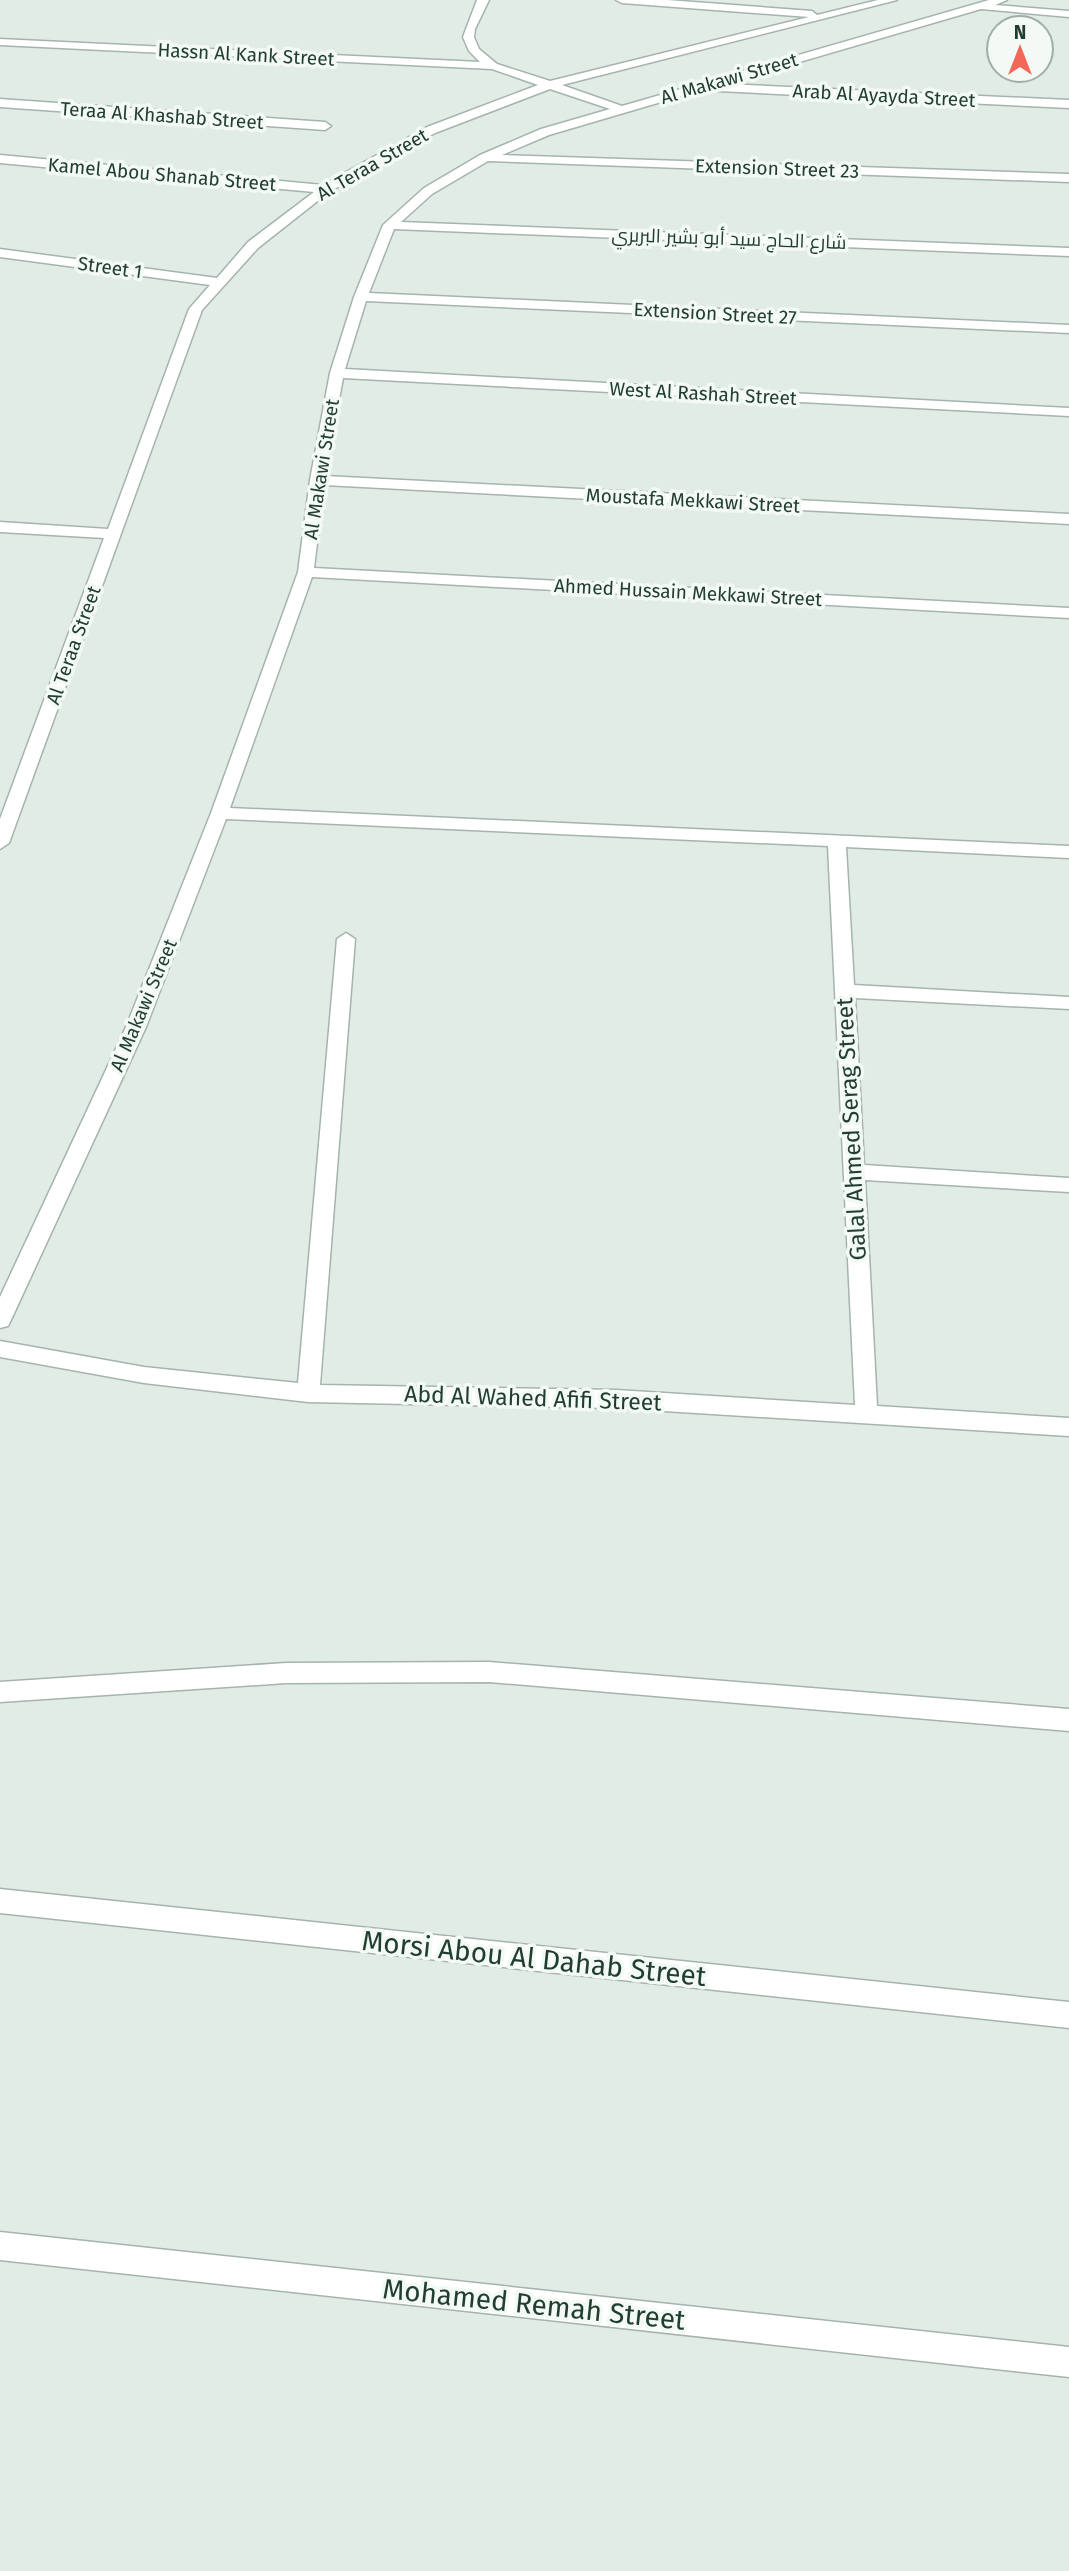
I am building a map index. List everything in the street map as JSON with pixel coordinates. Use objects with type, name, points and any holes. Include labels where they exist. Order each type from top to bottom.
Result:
[{"type":"street","points":[[483,0],[468,30],[467,43],[476,55],[493,66],[621,109]]},
{"type":"street","points":[[622,0],[831,16]]},
{"type":"street","name":"Al Teraa Street","points":[[0,843],[196,309],[253,245],[325,188],[431,130],[550,85],[891,0]]},
{"type":"street","points":[[965,0],[977,7],[1069,14]]},
{"type":"street","name":"Al Makawi Street","points":[[0,1320],[136,1027],[220,813],[306,572],[317,480],[337,373],[361,297],[389,225],[428,191],[484,158],[545,132],[1001,0]]},
{"type":"street","name":"Hassn Al Kank Street","points":[[0,42],[493,66]]},
{"type":"street","name":"Arab Al Ayayda Street","points":[[698,86],[1069,104]]},
{"type":"street","name":"Teraa Al Khashab Street","points":[[0,103],[325,126]]},
{"type":"street","name":"Extension Street 23","points":[[484,158],[1069,178]]},
{"type":"street","name":"Kamel Abou Shanab Street","points":[[0,159],[325,188]]},
{"type":"street","name":"شارع الحاج سيد أبو بشير البربري","points":[[389,225],[1069,252]]},
{"type":"street","name":"Street 1","points":[[0,253],[220,282]]},
{"type":"street","name":"Extension Street 27","points":[[361,297],[1069,329]]},
{"type":"street","name":"West Al Rashah Street","points":[[337,373],[1069,412]]},
{"type":"street","name":"Moustafa Mekkawi Street","points":[[317,480],[1069,519]]},
{"type":"street","points":[[0,527],[114,534]]},
{"type":"street","name":"Ahmed Hussain Mekkawi Street","points":[[306,572],[1069,613]]},
{"type":"street","points":[[220,813],[1069,852]]},
{"type":"street","name":"Galal Ahmed Serag Street","points":[[836,842],[867,1416]]},
{"type":"street","points":[[309,1393],[346,939]]},
{"type":"street","points":[[844,991],[1069,1003]]},
{"type":"street","points":[[854,1172],[1069,1185]]},
{"type":"street","name":"Abd Al Wahed Afifi Street","points":[[0,1349],[144,1375],[309,1393],[604,1398],[1069,1427]]},
{"type":"street","points":[[0,1692],[286,1673],[489,1672],[1069,1720]]},
{"type":"street","name":"Morsi Abou Al Dahab Street","points":[[0,1901],[1069,2015]]},
{"type":"street","name":"Mohamed Remah Street","points":[[0,2246],[1069,2362]]}]
